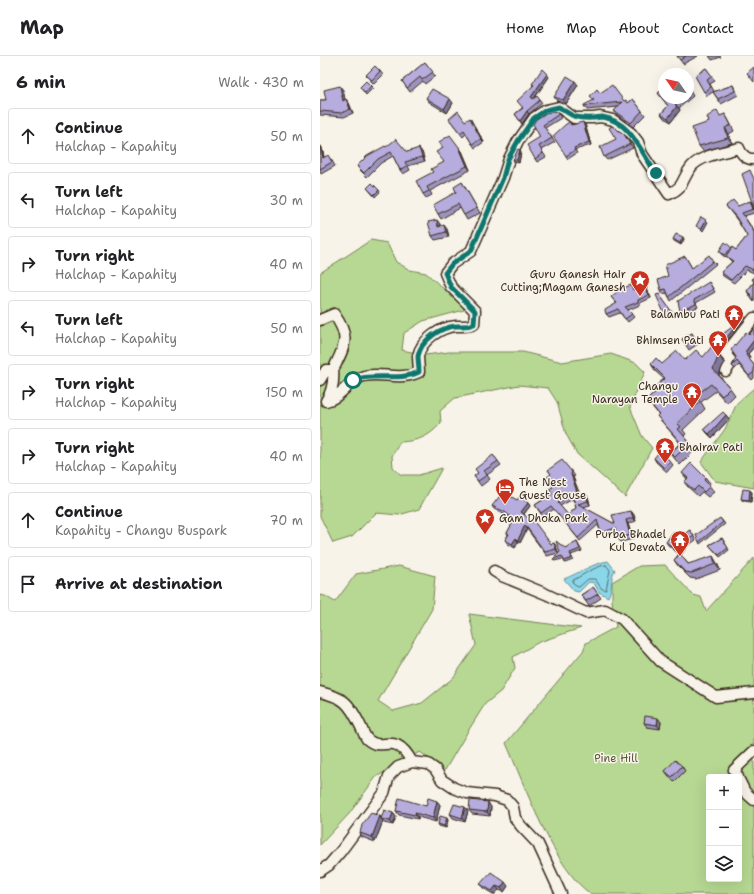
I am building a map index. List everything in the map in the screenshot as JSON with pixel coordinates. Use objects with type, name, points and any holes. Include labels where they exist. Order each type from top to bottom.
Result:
[{"type":"street","points":[[320,320],[334,314],[341,324],[344,334],[345,347],[333,370],[334,377],[326,401],[332,400],[353,380],[365,376],[403,377],[419,372],[418,355],[426,340],[440,331],[455,326],[468,327],[474,324],[475,311],[451,287],[445,273],[452,264],[471,251],[503,178],[508,159],[534,118],[546,110],[559,107],[574,118],[600,117],[613,120],[631,133],[638,142],[642,154],[669,194],[680,189],[693,165],[706,158],[739,148],[741,154],[751,160],[754,159]]},
{"type":"street","points":[[726,371],[732,362],[725,354],[754,318]]},
{"type":"street","points":[[320,380],[326,370],[333,370]]},
{"type":"street","points":[[494,571],[502,576],[546,594],[586,613],[605,610],[622,619],[660,661],[716,696],[754,693]]},
{"type":"street","points":[[320,692],[343,700],[351,707],[367,738],[376,744],[396,744],[405,750],[412,762]]},
{"type":"street","points":[[736,774],[734,770],[754,752]]},
{"type":"street","points":[[320,871],[329,865],[341,851],[384,793],[389,776],[398,767],[412,762],[428,764],[435,769],[442,780],[454,788],[467,793],[495,796],[507,800],[513,807],[515,818],[538,844],[546,858],[561,894]]},
{"type":"street","points":[[742,786],[745,792],[754,800]]},
{"type":"green space","points":[[371,240],[387,243],[396,262],[410,270],[426,273],[444,289],[462,301],[464,310],[423,321],[404,333],[402,350],[425,355],[449,352],[523,352],[562,362],[611,354],[636,363],[645,372],[630,407],[642,436],[652,448],[625,497],[577,454],[566,434],[557,402],[548,388],[519,385],[455,398],[440,411],[441,423],[432,432],[412,441],[400,442],[392,456],[393,467],[401,475],[419,475],[442,468],[419,509],[399,515],[376,513],[352,537],[333,543],[320,516],[320,273]]},
{"type":"green space","points":[[754,388],[754,488],[715,481],[701,462],[725,429],[737,403]]},
{"type":"green space","name":"Pine Hill","points":[[754,558],[754,894],[591,894],[578,883],[553,847],[531,803],[506,743],[583,651],[586,643],[616,627],[612,601],[612,582],[639,566],[665,565],[693,595],[701,597],[706,611]]},
{"type":"green space","points":[[399,566],[435,576],[432,609],[378,701],[393,711],[422,703],[453,678],[476,645],[469,614],[581,628],[539,642],[513,657],[515,668],[501,691],[485,704],[445,770],[420,752],[376,777],[349,814],[320,845],[320,595],[325,596],[335,602],[356,574]]},
{"type":"water","points":[[608,561],[615,570],[612,576],[608,597],[599,592],[594,583],[589,582],[579,592],[574,591],[564,579],[592,566]]},
{"type":"building","points":[[677,56],[686,56],[680,60]]},
{"type":"building","points":[[425,62],[433,72],[422,80],[420,77],[407,88],[402,81]]},
{"type":"building","points":[[375,66],[380,71],[372,80],[366,75]]},
{"type":"building","points":[[754,67],[754,82],[747,73]]},
{"type":"building","points":[[706,68],[712,76],[707,80],[711,87],[704,92],[695,76]]},
{"type":"building","points":[[542,69],[547,74],[531,97],[533,99],[537,96],[540,100],[527,111],[520,121],[515,114],[523,108],[517,101],[534,85],[532,84]]},
{"type":"building","points":[[567,76],[575,81],[563,100],[554,97]]},
{"type":"building","points":[[366,81],[371,86],[365,93],[360,87]]},
{"type":"building","points":[[612,85],[624,101],[626,100],[628,103],[633,99],[642,111],[631,123],[614,111],[622,102],[584,106],[594,100],[590,96],[597,89],[600,93]]},
{"type":"building","points":[[733,85],[735,91],[718,99],[713,92]]},
{"type":"building","points":[[340,86],[343,101],[346,99],[350,109],[342,113],[320,111],[320,100],[326,100],[324,90]]},
{"type":"building","points":[[432,89],[450,99],[444,109],[426,98]]},
{"type":"building","points":[[666,104],[676,104],[675,105],[677,106],[668,118],[661,114],[668,106]]},
{"type":"building","points":[[717,110],[720,116],[725,114],[731,125],[725,128],[728,138],[699,146],[692,128],[709,122],[707,117]]},
{"type":"building","points":[[458,111],[465,121],[470,118],[481,139],[472,144],[464,130],[460,133],[449,119]]},
{"type":"building","points":[[555,111],[559,114],[543,125],[552,138],[539,146],[543,153],[535,159],[527,145],[540,137],[533,124],[536,119],[546,113]]},
{"type":"building","points":[[570,122],[571,125],[583,122],[589,142],[574,148],[575,150],[566,156],[553,136]]},
{"type":"building","points":[[612,126],[624,134],[630,144],[604,157],[600,147],[616,139],[609,128]]},
{"type":"building","points":[[450,135],[459,147],[467,166],[427,187],[429,191],[423,194],[416,181],[433,172],[431,169],[444,162],[436,152],[443,148],[439,142]]},
{"type":"building","points":[[396,139],[407,152],[419,148],[422,157],[405,162],[407,166],[400,170],[391,152],[378,159],[364,173],[357,166],[367,156],[385,146],[386,147]]},
{"type":"building","points":[[320,146],[323,158],[328,155],[332,162],[320,169]]},
{"type":"building","points":[[518,149],[520,150],[517,160],[513,160]]},
{"type":"building","points":[[750,170],[754,179],[754,205],[742,174]]},
{"type":"building","points":[[462,182],[477,208],[464,215],[458,204],[438,214],[433,205],[456,192],[454,187]]},
{"type":"building","points":[[372,183],[379,190],[374,195],[367,188]]},
{"type":"building","points":[[733,200],[738,206],[750,201],[753,209],[742,213],[754,232],[754,270],[745,266],[731,280],[721,272],[733,261],[726,256],[732,247],[736,250],[747,236],[736,217],[726,206]]},
{"type":"building","points":[[701,217],[706,220],[701,229],[696,226]]},
{"type":"building","points":[[437,220],[438,227],[444,225],[446,232],[432,236],[428,222]]},
{"type":"building","points":[[676,234],[683,237],[680,243],[673,239]]},
{"type":"building","points":[[725,242],[732,248],[724,255],[719,251]]},
{"type":"building","points":[[709,255],[713,261],[669,297],[666,289],[661,290],[658,280],[668,276],[665,265],[685,256],[692,268]]},
{"type":"building","points":[[709,282],[713,289],[694,300],[696,304],[680,311],[678,301]]},
{"type":"building","points":[[754,282],[754,301],[751,298],[752,296],[747,291]]},
{"type":"building","points":[[644,284],[649,295],[638,300],[638,302],[625,307],[632,314],[625,319],[618,309],[606,314],[605,310],[617,303],[611,297],[619,290],[631,285],[633,290]]},
{"type":"building","points":[[659,294],[672,312],[665,315],[656,295]]},
{"type":"building","points":[[741,312],[744,315],[724,341],[721,339],[724,333],[735,325],[733,322]]},
{"type":"building","points":[[754,328],[754,340],[745,352],[754,365],[754,372],[749,376],[737,361],[732,366],[736,357],[731,350],[746,332],[749,335]]},
{"type":"building","points":[[692,333],[695,339],[686,345],[682,339]]},
{"type":"building","points":[[714,344],[714,349],[719,355],[713,369],[730,388],[722,396],[711,384],[695,396],[700,402],[677,423],[681,427],[678,429],[690,443],[675,457],[670,453],[681,443],[657,416],[659,414],[647,400],[660,388],[657,385],[665,378],[651,364],[656,358],[662,364],[677,351],[685,360],[696,350],[703,357]]},
{"type":"building","points":[[723,412],[726,415],[709,434],[704,429]]},
{"type":"building","points":[[660,451],[670,461],[664,468],[654,458]]},
{"type":"building","points":[[493,455],[498,461],[484,471],[487,475],[478,481],[474,476],[478,473],[475,469]]},
{"type":"building","points":[[562,460],[572,472],[571,474],[577,492],[558,503],[568,515],[576,508],[573,497],[586,494],[588,501],[578,504],[615,524],[612,515],[631,511],[633,518],[626,520],[630,535],[618,539],[615,528],[601,533],[597,520],[578,538],[551,506],[541,513],[535,505],[552,494],[549,489],[553,487],[547,477],[551,474],[548,470]]},
{"type":"building","points":[[691,463],[706,478],[704,480],[710,486],[704,492],[698,486],[694,490],[684,482],[688,478],[682,473]]},
{"type":"building","points":[[743,489],[750,490],[749,500],[741,499]]},
{"type":"building","points":[[503,492],[517,500],[520,496],[528,503],[521,512],[536,524],[551,544],[554,543],[556,549],[545,552],[525,525],[518,540],[516,538],[512,544],[505,540],[514,520],[505,512],[492,506]]},
{"type":"building","points":[[720,518],[723,522],[699,542],[696,535]]},
{"type":"building","points":[[690,530],[694,536],[685,542],[679,552],[666,542],[673,532],[679,538]]},
{"type":"building","points":[[722,538],[728,548],[719,555],[709,545]]},
{"type":"building","points":[[556,541],[565,548],[577,542],[580,549],[570,553],[572,558],[564,561],[562,556],[553,559],[560,552]]},
{"type":"building","points":[[680,554],[688,564],[713,556],[715,564],[692,573],[685,572],[674,560]]},
{"type":"building","points":[[593,587],[598,594],[586,601],[581,595]]},
{"type":"building","points":[[645,716],[658,718],[657,725],[644,723]]},
{"type":"building","points":[[675,760],[682,766],[672,777],[665,771]]},
{"type":"building","points":[[399,798],[426,806],[428,798],[437,801],[433,818],[415,813],[415,815],[396,811]]},
{"type":"building","points":[[470,800],[488,802],[487,812],[469,810]]},
{"type":"building","points":[[454,804],[465,807],[462,818],[450,814]]},
{"type":"building","points":[[384,810],[393,813],[390,821],[381,819]]},
{"type":"building","points":[[371,813],[380,816],[372,837],[360,833],[362,825]]},
{"type":"building","points":[[440,816],[447,818],[444,826],[438,824]]},
{"type":"building","points":[[491,872],[505,882],[501,888],[496,886],[492,891],[480,884]]},
{"type":"place","name":"Guru Ganesh Hair Cutting;Magam Ganesh","points":[[640,297]]},
{"type":"place","name":"Balambu Pati","points":[[734,331]]},
{"type":"place","name":"Bhimsen Pati","points":[[718,357]]},
{"type":"place","name":"Changu Narayan Temple","points":[[692,409]]},
{"type":"place","name":"Bhairav Pati","points":[[665,464]]},
{"type":"place","name":"The Nest Guest Gouse","points":[[505,505]]},
{"type":"place","name":"Gam Dhoka Park","points":[[485,535]]},
{"type":"place","name":"Purba Bhadel Kul Devata","points":[[680,557]]},
{"type":"route","points":[[353,380],[365,376],[403,377],[419,372],[418,355],[426,340],[440,331],[455,326],[468,327],[474,324],[475,311],[471,305],[451,287],[445,273],[452,264],[471,251],[503,178],[508,159],[534,118],[546,110],[559,107],[574,118],[600,117],[613,120],[622,128],[631,133],[638,142],[642,154],[656,173]]}]
